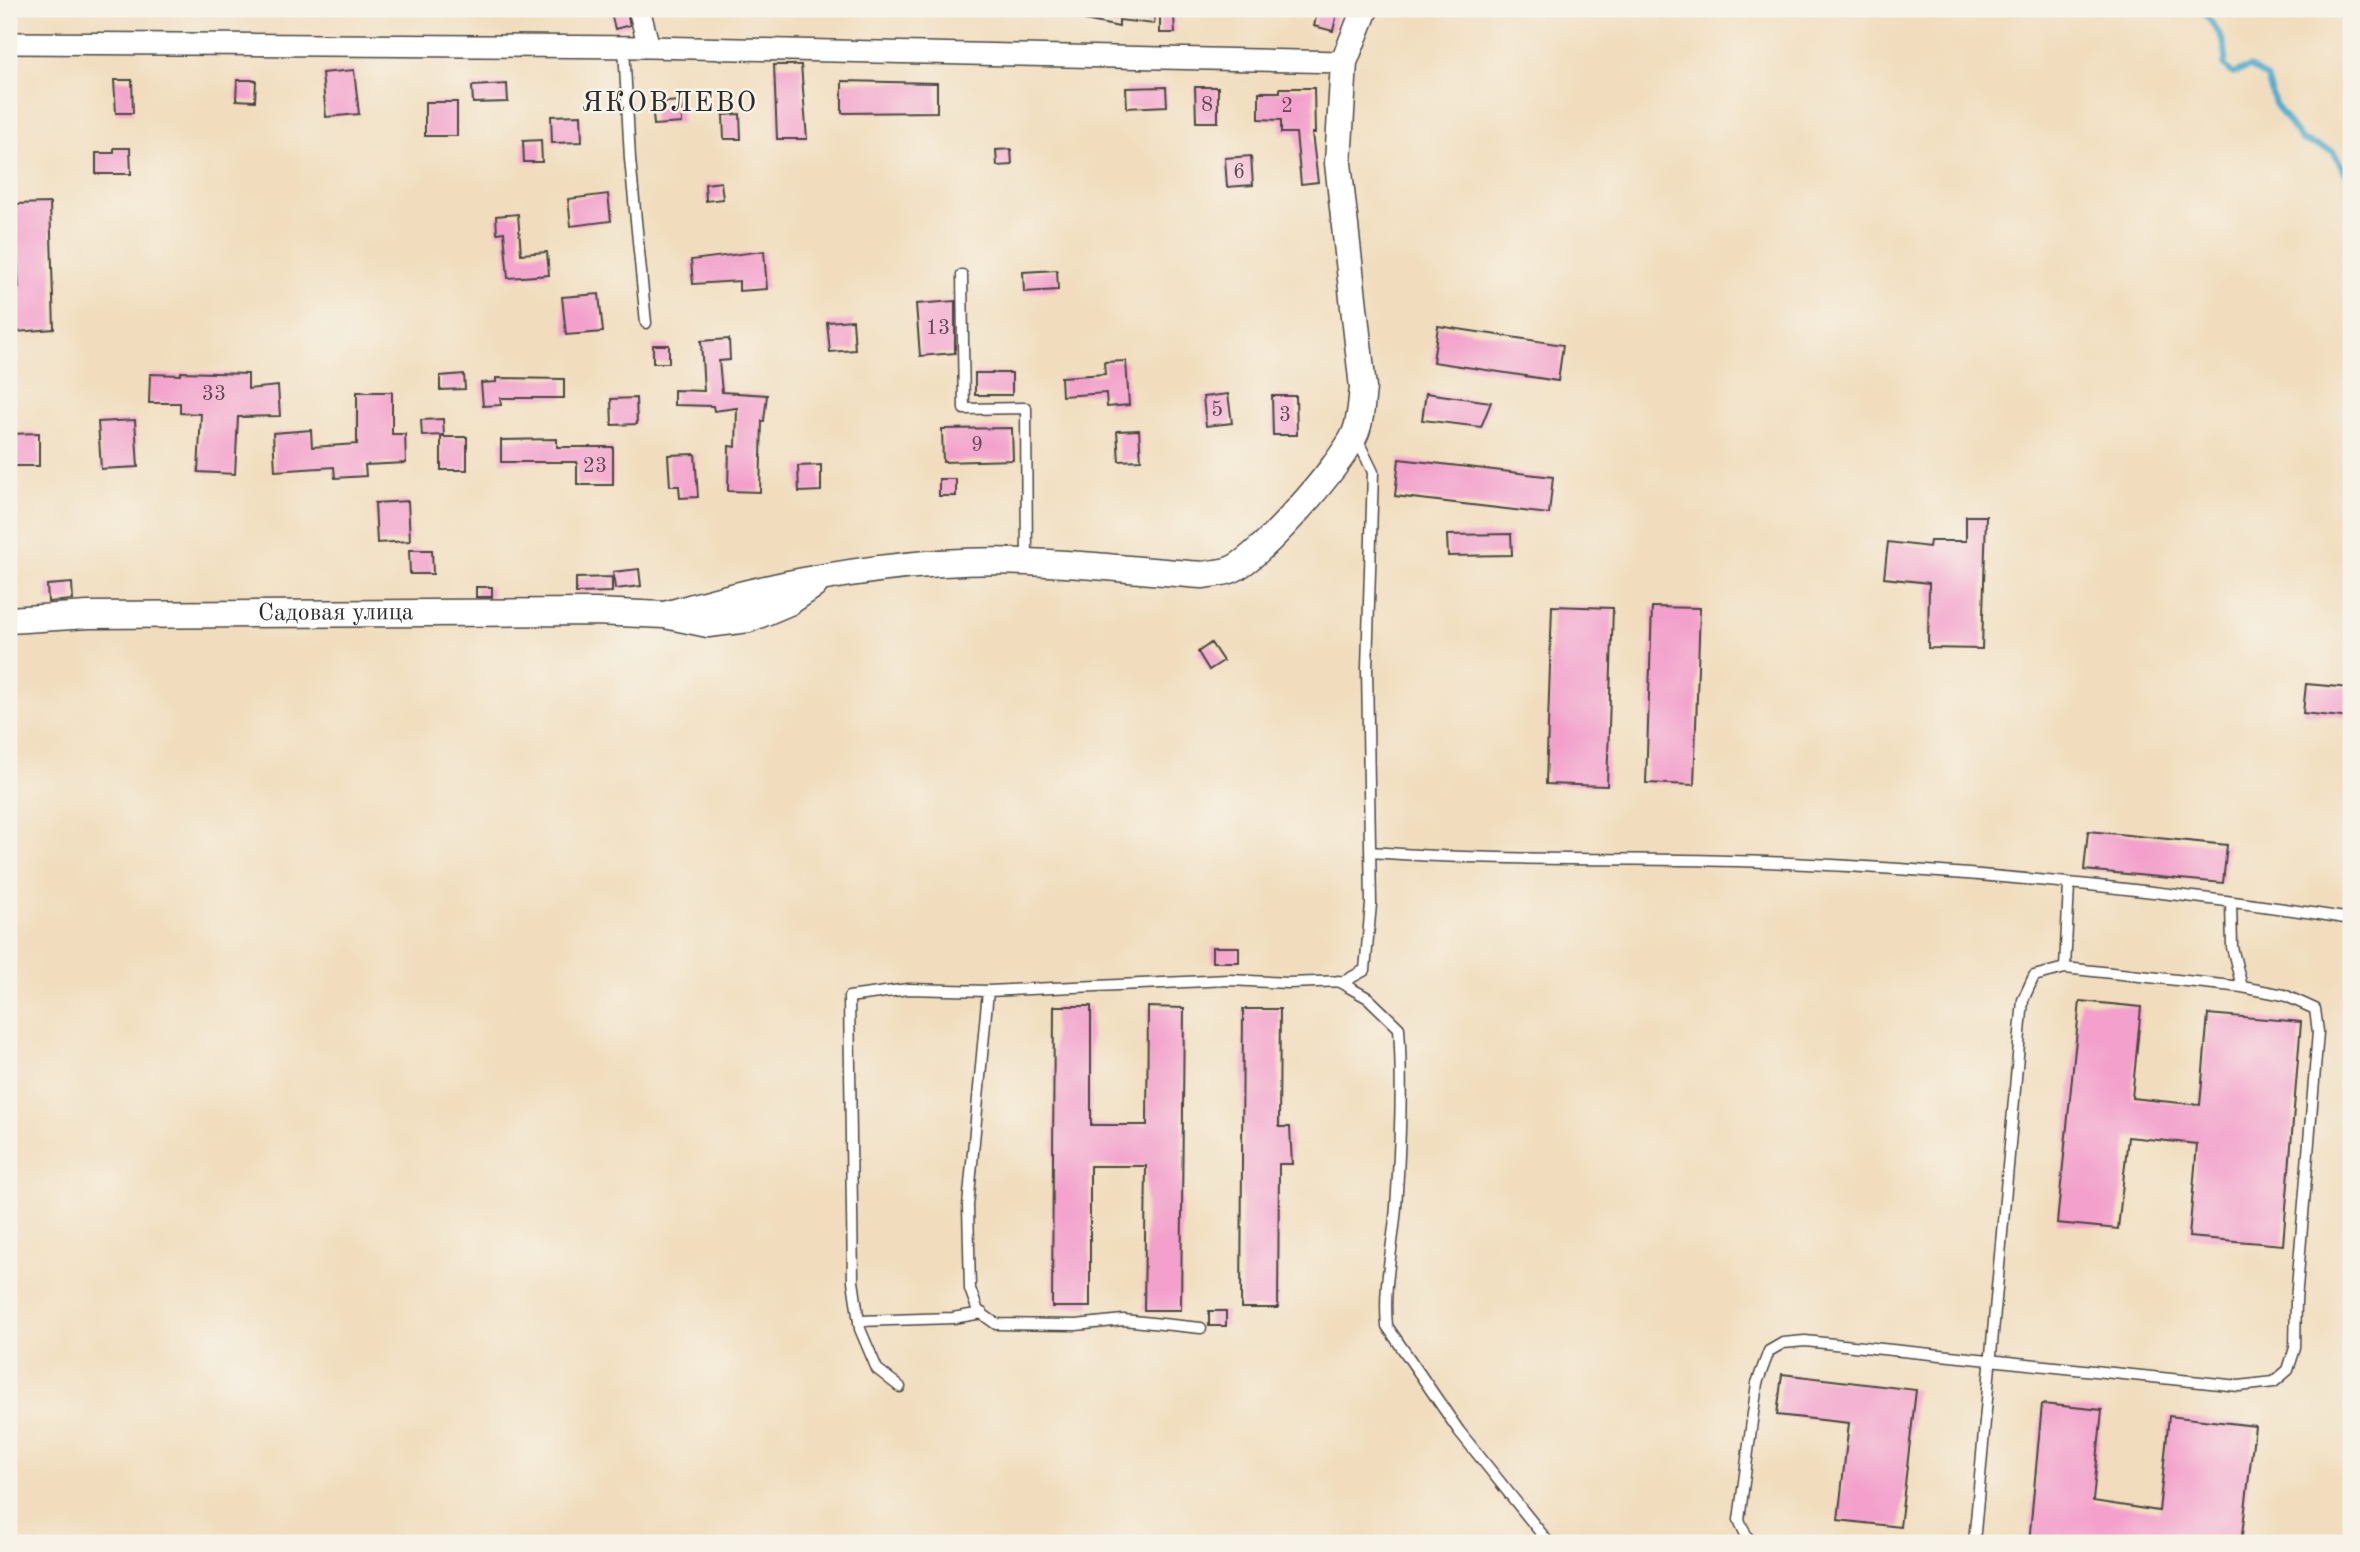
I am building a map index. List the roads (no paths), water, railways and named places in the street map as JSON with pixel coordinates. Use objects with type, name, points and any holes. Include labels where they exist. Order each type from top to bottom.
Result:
[{"type":"street","points":[[639,9],[649,47]]},
{"type":"street","points":[[1355,435],[1363,388],[1338,163],[1344,62],[1365,9]]},
{"type":"street","points":[[9,43],[649,47],[1344,62]]},
{"type":"street","name":"Садовая улица","points":[[9,620],[88,615],[595,612],[665,615],[748,591],[873,570],[961,562],[1027,562],[1203,575],[1231,570],[1252,556],[1283,526],[1342,457],[1355,435]]},
{"type":"lane","points":[[624,47],[630,159],[646,323]]},
{"type":"lane","points":[[961,275],[964,409],[1026,408],[1027,562]]},
{"type":"lane","points":[[900,1387],[877,1368],[859,1321],[853,1281],[850,1222],[849,997],[908,989],[988,991],[1229,980],[1288,983],[1338,981],[1365,970],[1371,904],[1367,668],[1373,472],[1355,435]]},
{"type":"lane","points":[[1370,852],[1444,858],[1766,862],[2069,885],[2351,919]]},
{"type":"lane","points":[[2065,968],[2069,885]]},
{"type":"lane","points":[[2231,903],[2232,947],[2242,987]]},
{"type":"lane","points":[[1755,1543],[1747,1537],[1739,1520],[1757,1383],[1769,1351],[1783,1343],[1805,1341],[1991,1362],[2239,1386],[2274,1382],[2288,1370],[2295,1348],[2296,1300],[2318,1032],[2315,1009],[2284,995],[2242,987],[2065,968],[2034,976],[2023,1000],[1991,1362],[1973,1543]]},
{"type":"lane","points":[[1338,981],[1368,998],[1399,1028],[1402,1065],[1396,1206],[1385,1306],[1387,1326],[1459,1431],[1549,1543]]},
{"type":"lane","points":[[988,991],[968,1206],[970,1289],[982,1313],[996,1324],[1076,1325],[1123,1320],[1201,1328]]},
{"type":"lane","points":[[859,1321],[953,1318],[982,1313]]},
{"type":"waterway","points":[[2202,9],[2223,42],[2226,57],[2224,65],[2233,74],[2250,67],[2267,78],[2275,104],[2301,140],[2333,151],[2351,182]]},
{"type":"district","name":"ЯКОВЛЕВО","points":[[670,104]]}]
